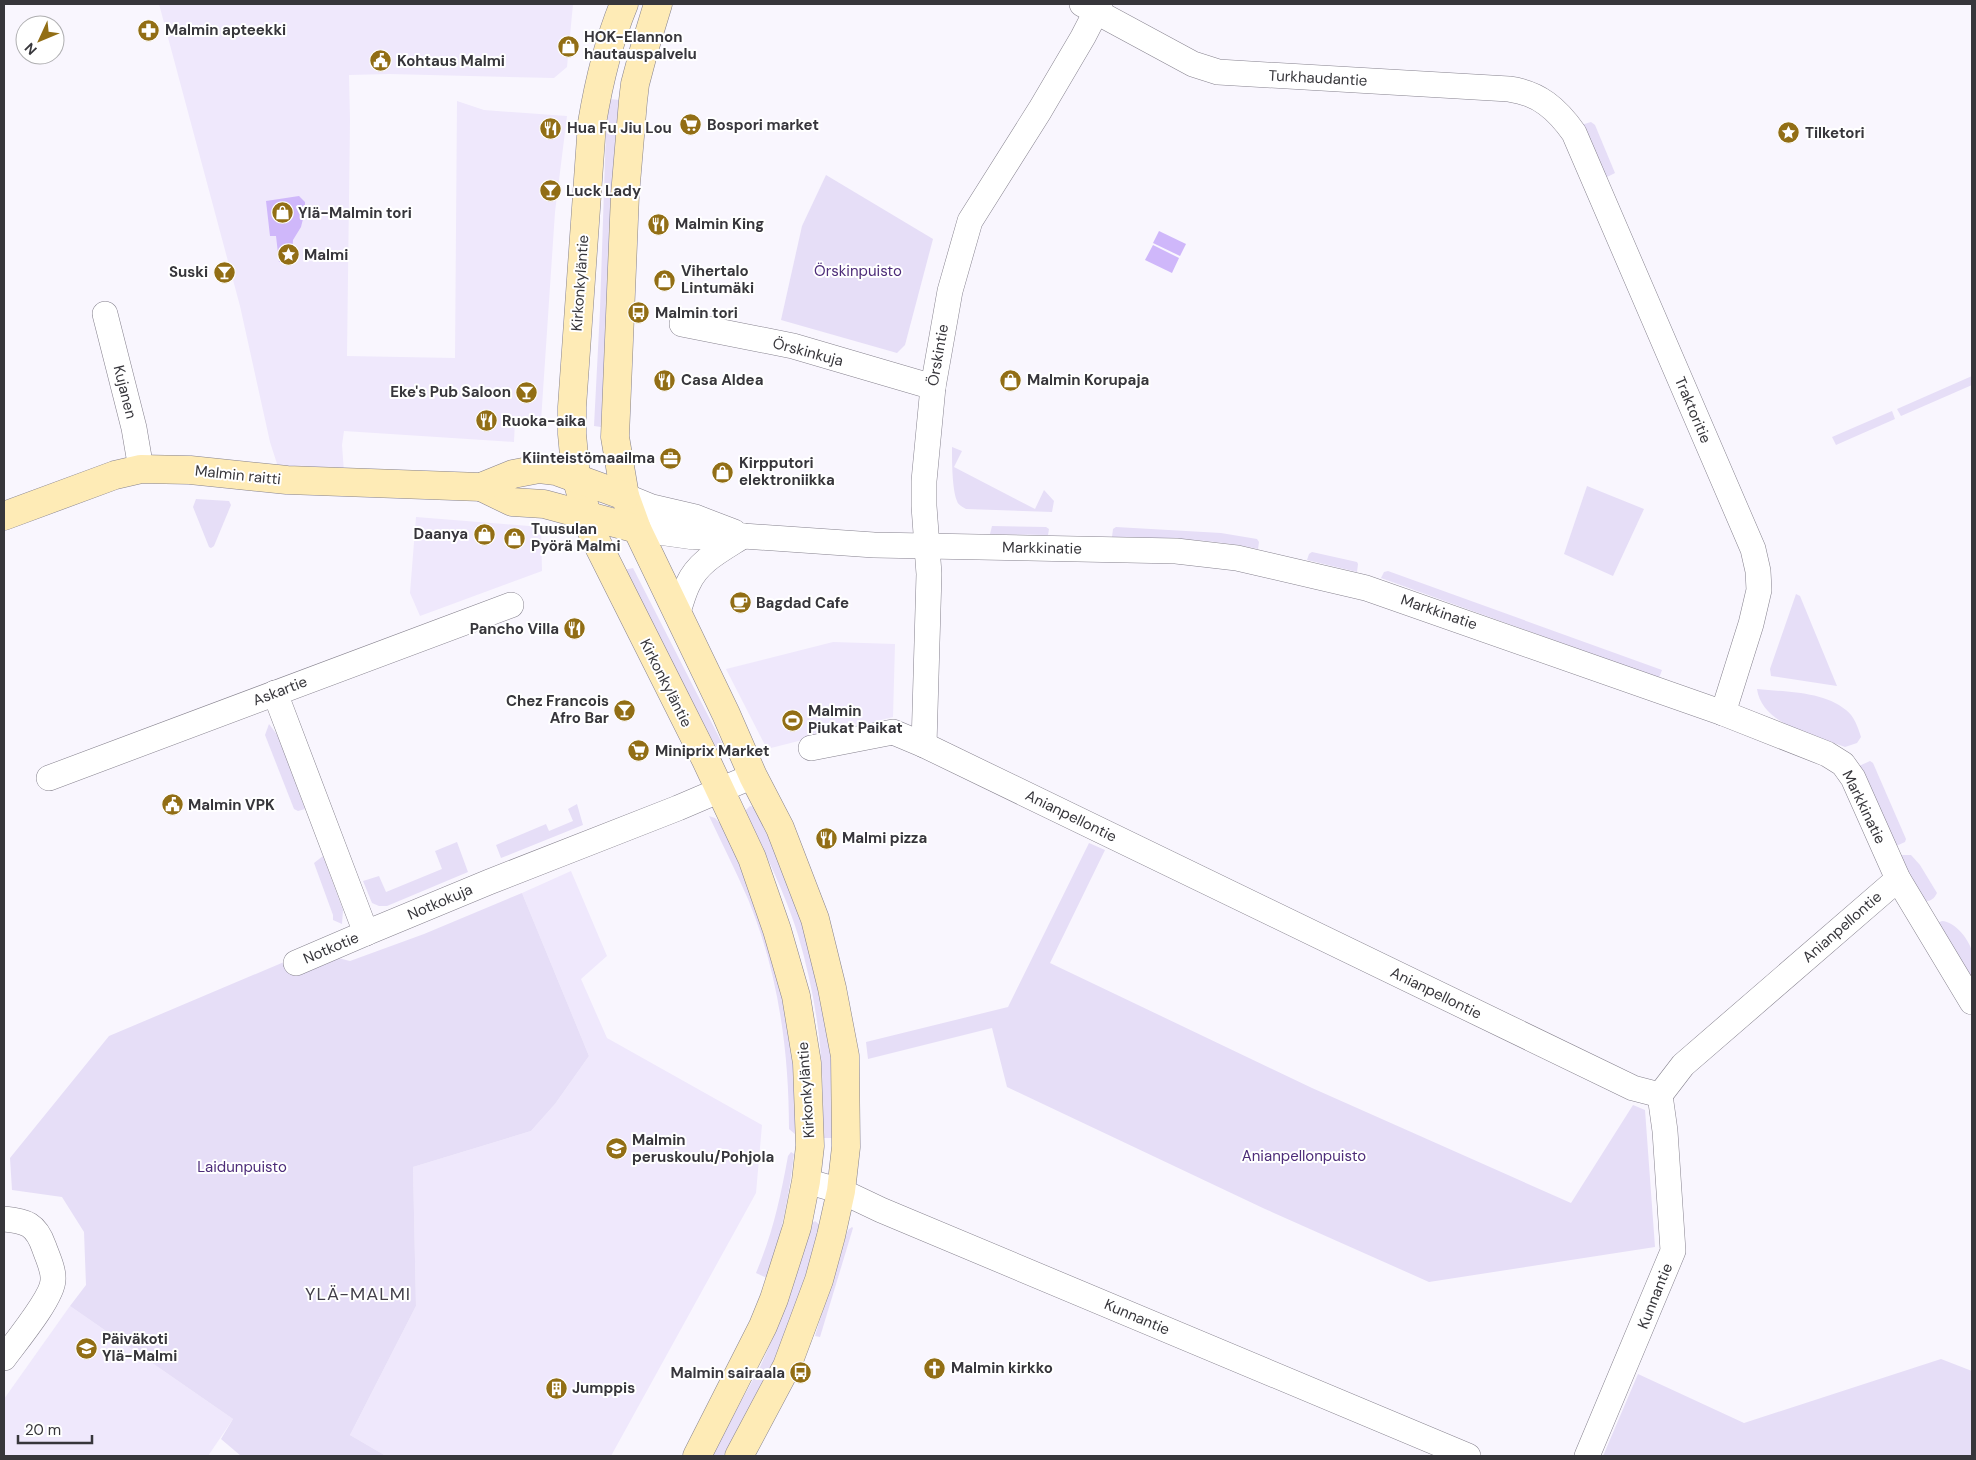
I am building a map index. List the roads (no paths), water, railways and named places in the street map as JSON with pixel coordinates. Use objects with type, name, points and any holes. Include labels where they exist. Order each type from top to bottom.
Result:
[{"type":"main road","name":"Kirkonkyläntie","points":[[624,4],[611,36],[600,76],[592,123],[572,407],[572,434],[576,477],[593,535],[752,858],[778,930],[796,996],[808,1063],[810,1146],[806,1181],[797,1227],[774,1299],[755,1343],[697,1456]]},
{"type":"main road","points":[[658,4],[635,84],[625,195],[614,437],[625,496],[637,529],[726,714],[753,776],[780,828],[815,919],[832,988],[845,1056],[846,1139],[841,1191],[819,1280],[798,1340],[771,1398],[739,1456]]},
{"type":"main road","name":"Malmin raitti","points":[[4,516],[115,475],[141,469],[190,470],[287,480],[481,487],[512,502],[544,504],[637,529]]},
{"type":"main road","name":"Malmin raitti","points":[[481,487],[513,474],[539,470],[556,471],[625,496]]},
{"type":"street","name":"Turkhaudantie","points":[[1093,7],[1193,64],[1218,72],[1509,89],[1542,98],[1563,116]]},
{"type":"street","name":"Örskintie","points":[[924,745],[929,574],[924,481],[933,387],[950,291],[970,220],[1040,110],[1093,7]]},
{"type":"street","name":"Traktoritie","points":[[1563,116],[1574,133],[1753,549],[1758,571],[1759,590],[1751,624],[1723,713]]},
{"type":"street","name":"Kujanen","points":[[105,314],[134,428],[141,469]]},
{"type":"street","name":"Örskinkuja","points":[[682,324],[793,346],[933,387]]},
{"type":"street","name":"Markkinatie","points":[[625,496],[652,507],[695,517],[743,536]]},
{"type":"street","name":"Markkinatie","points":[[637,529],[694,537],[743,536],[831,543],[1176,551],[1237,558],[1366,588],[1723,713],[1827,754],[1842,764],[1853,778],[1898,879],[1972,1002]]},
{"type":"street","points":[[677,614],[688,583],[704,562],[743,536]]},
{"type":"street","name":"Askartie","points":[[49,778],[511,605]]},
{"type":"street","points":[[275,693],[366,933]]},
{"type":"street","name":"Anianpellontie","points":[[812,748],[893,732],[924,745],[1625,1084],[1660,1095],[1683,1065],[1898,879]]},
{"type":"street","name":"Notkokuja","points":[[366,933],[753,776]]},
{"type":"street","name":"Notkotie","points":[[296,963],[366,933]]},
{"type":"street","name":"Kunnantie","points":[[1587,1456],[1673,1252],[1666,1140],[1660,1095]]},
{"type":"street","name":"Kunnantie","points":[[806,1181],[841,1191],[890,1214],[1468,1456]]},
{"type":"street","points":[[4,1358],[47,1298],[53,1281],[43,1244],[34,1227],[12,1220]]},
{"type":"place","name":"Malmin apteekki","points":[[149,30]]},
{"type":"place","name":"HOK-Elannon hautauspalvelu","points":[[568,46]]},
{"type":"place","name":"Kohtaus Malmi","points":[[381,61]]},
{"type":"place","name":"Bospori market","points":[[691,125]]},
{"type":"place","name":"Hua Fu Jiu Lou","points":[[551,128]]},
{"type":"place","name":"Tilketori","points":[[1789,133]]},
{"type":"place","name":"Luck Lady","points":[[550,191]]},
{"type":"place","name":"Ylä-Malmin tori","points":[[282,213]]},
{"type":"place","name":"Malmin King","points":[[659,224]]},
{"type":"place","name":"Malmi","points":[[288,255]]},
{"type":"place","name":"Suski","points":[[224,272]]},
{"type":"place","name":"Vihertalo Lintumäki","points":[[665,280]]},
{"type":"place","name":"Malmin tori","points":[[639,313]]},
{"type":"place","name":"Casa Aldea","points":[[665,380]]},
{"type":"place","name":"Malmin Korupaja","points":[[1011,380]]},
{"type":"place","name":"Eke's Pub Saloon","points":[[527,392]]},
{"type":"place","name":"Ruoka-aika","points":[[486,421]]},
{"type":"place","name":"Kiinteistömaailma","points":[[671,458]]},
{"type":"place","name":"Kirpputori elektroniikka","points":[[723,472]]},
{"type":"place","name":"Daanya","points":[[484,534]]},
{"type":"place","name":"Tuusulan Pyörä Malmi","points":[[515,538]]},
{"type":"place","name":"Bagdad Cafe","points":[[740,603]]},
{"type":"place","name":"Pancho Villa","points":[[575,629]]},
{"type":"place","name":"Chez Francois Afro Bar","points":[[625,710]]},
{"type":"place","name":"Malmin Piukat Paikat","points":[[792,720]]},
{"type":"place","name":"Miniprix Market","points":[[639,751]]},
{"type":"place","name":"Malmin VPK","points":[[172,805]]},
{"type":"place","name":"Malmi pizza","points":[[826,838]]},
{"type":"place","name":"Malmin peruskoulu/Pohjola","points":[[616,1149]]},
{"type":"place","name":"Päiväkoti Ylä-Malmi","points":[[86,1348]]},
{"type":"place","name":"Malmin kirkko","points":[[935,1368]]},
{"type":"place","name":"Malmin sairaala","points":[[801,1373]]},
{"type":"place","name":"Jumppis","points":[[556,1388]]},
{"type":"district","name":"YLÄ-MALMI","points":[[358,1294]]},
{"type":"park label","name":"Örskinpuisto","points":[[858,271]]},
{"type":"park label","name":"Anianpellonpuisto","points":[[1304,1156]]},
{"type":"park label","name":"Laidunpuisto","points":[[242,1167]]}]
